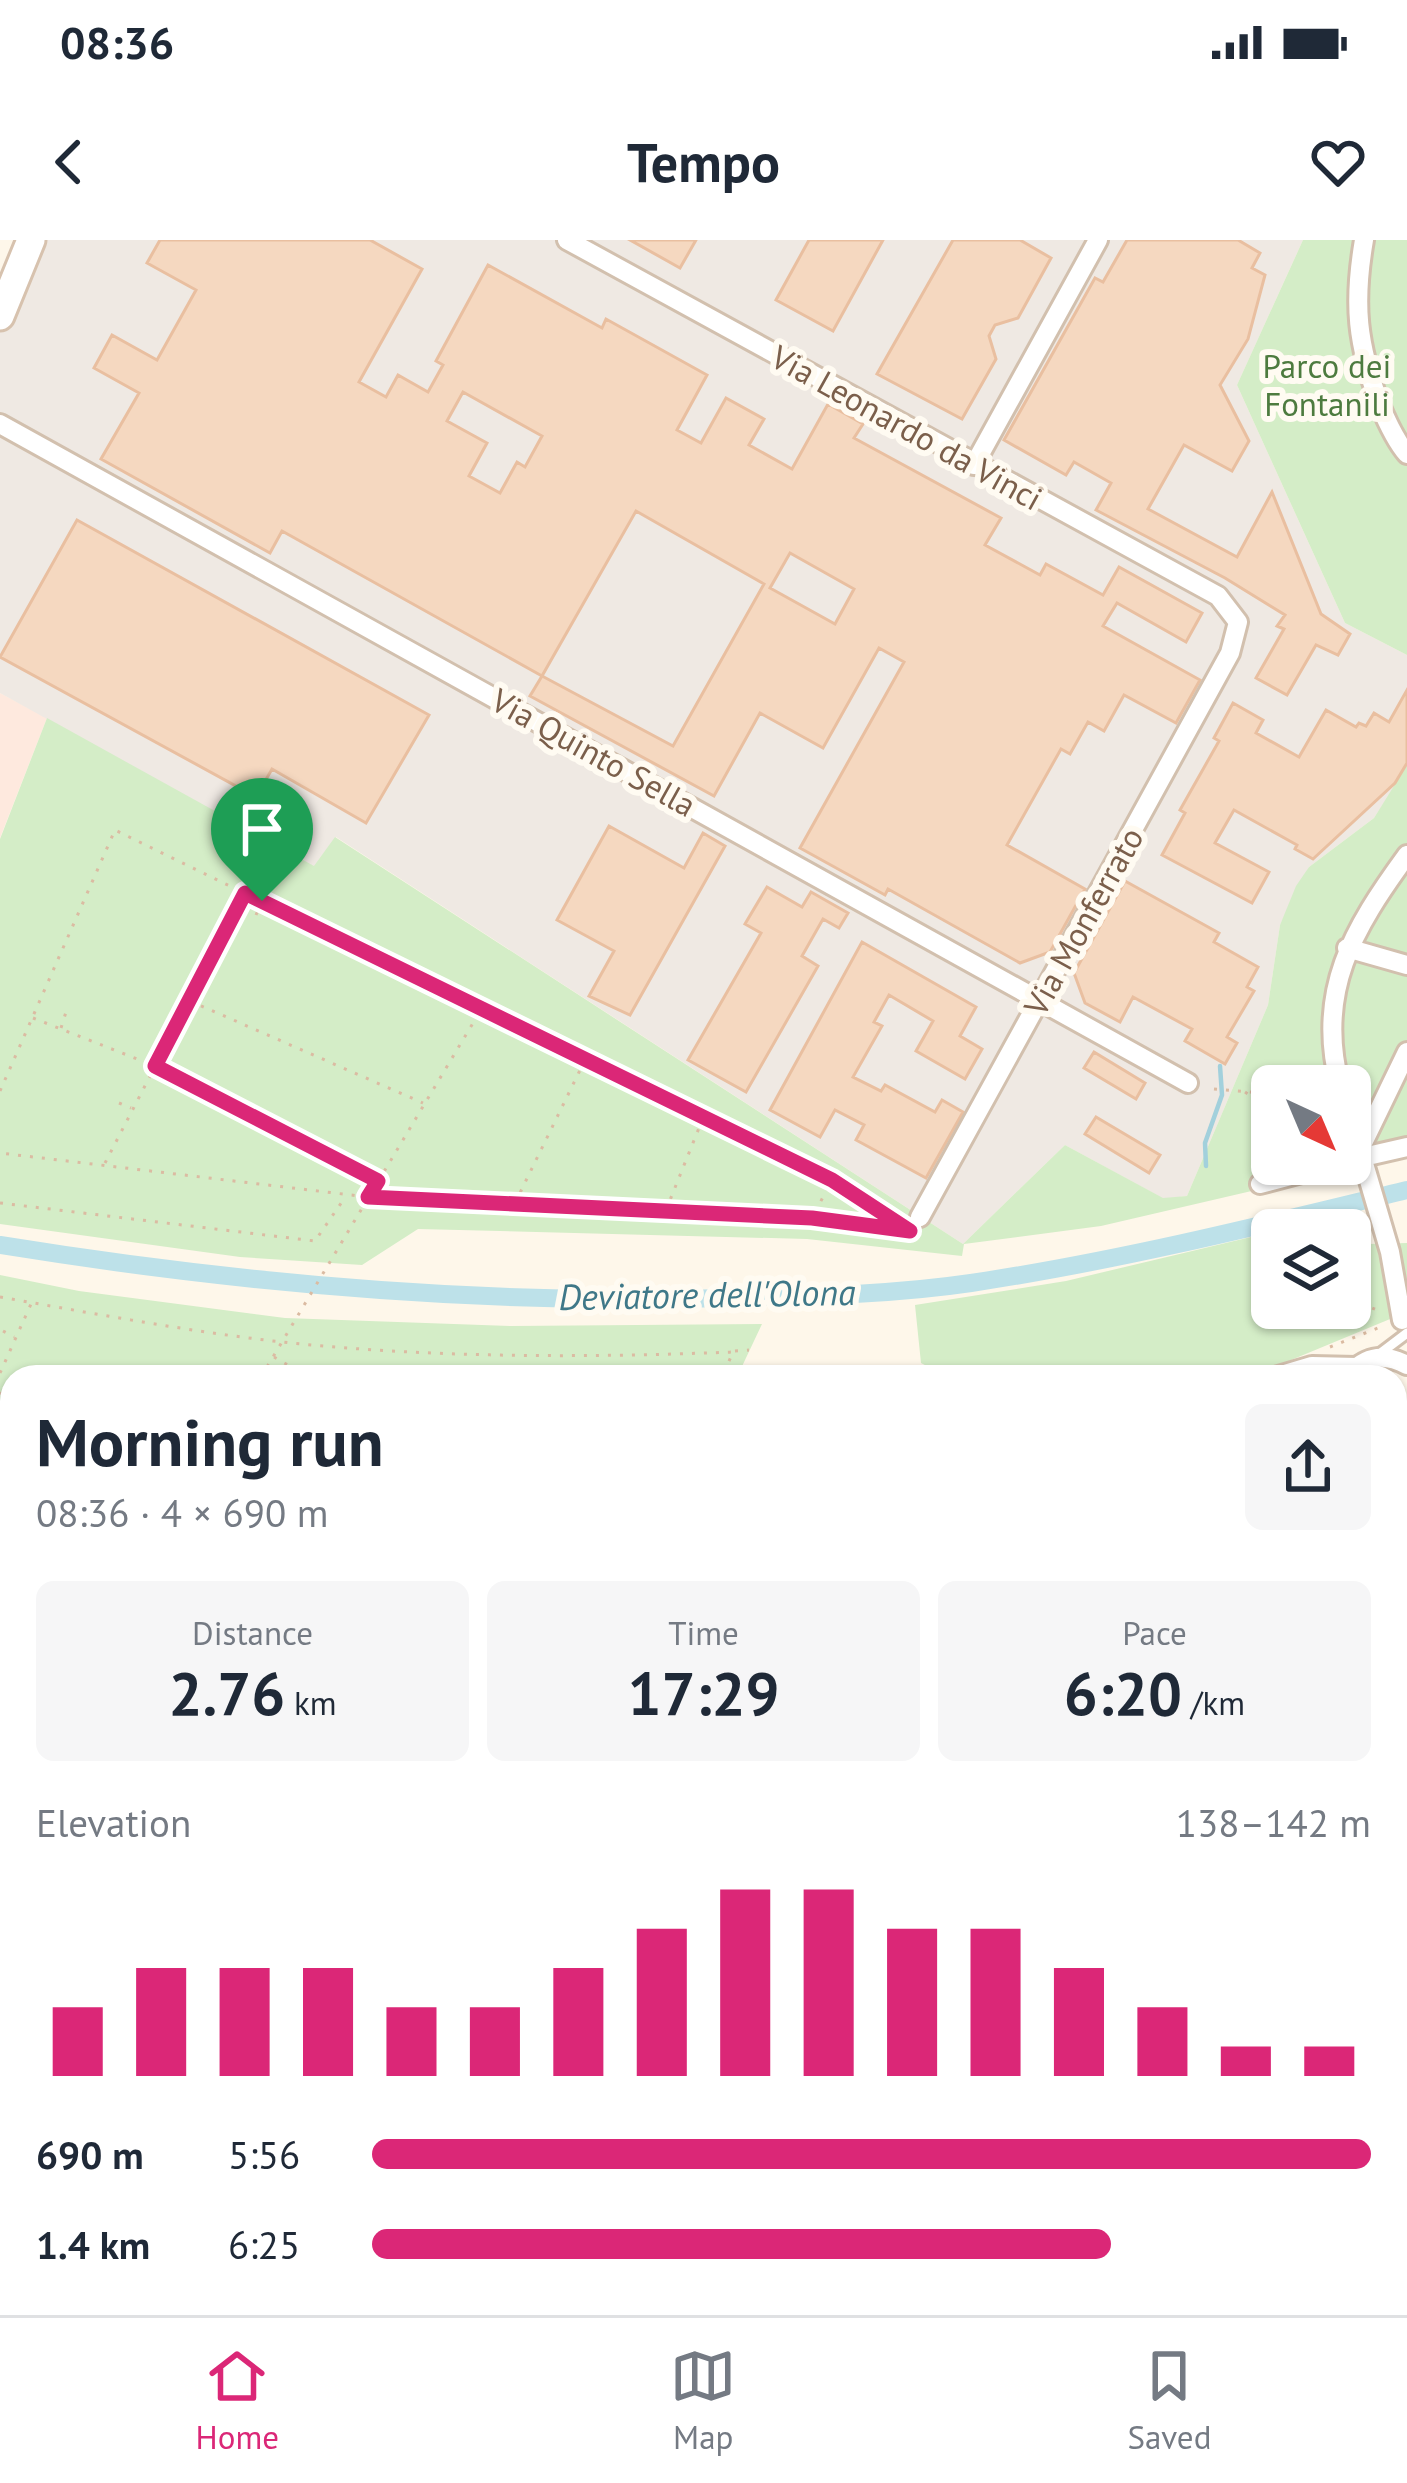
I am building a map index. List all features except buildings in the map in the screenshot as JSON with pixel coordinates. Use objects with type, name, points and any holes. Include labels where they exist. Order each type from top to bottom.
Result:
[{"type":"street","points":[[0,316],[31,240]]},
{"type":"street","name":"Via Leonardo da Vinci","points":[[567,240],[1218,596],[1238,622]]},
{"type":"street","points":[[974,464],[1098,240]]},
{"type":"street","points":[[1364,240],[1357,281],[1357,327],[1379,401],[1407,454]]},
{"type":"street","name":"Via Quinto Sella","points":[[0,424],[1187,1083]]},
{"type":"street","name":"Via Monferrato","points":[[920,1216],[1230,653],[1238,622]]},
{"type":"street","points":[[1336,1065],[1330,1034],[1347,948],[1407,855]]},
{"type":"street","points":[[1347,948],[1407,965]]},
{"type":"street","points":[[1371,1136],[1407,1052]]},
{"type":"street","points":[[1371,1156],[1407,1147]]},
{"type":"street","points":[[1369,1185],[1390,1252],[1404,1326]]},
{"type":"street","points":[[1364,1365],[1381,1357],[1407,1365]]},
{"type":"lane","points":[[1362,1365],[1390,1349],[1404,1326]]},
{"type":"path","points":[[0,1091],[115,830],[832,1180],[910,1231],[812,1218],[368,1197],[0,1153]]},
{"type":"path","points":[[104,1165],[245,893]]},
{"type":"path","points":[[256,914],[262,901]]},
{"type":"path","points":[[189,1000],[425,1103]]},
{"type":"path","points":[[268,1365],[482,1008]]},
{"type":"path","points":[[61,1029],[66,1012]]},
{"type":"path","points":[[32,1018],[155,1066],[378,1181]]},
{"type":"path","points":[[514,1204],[585,1059]]},
{"type":"path","points":[[1214,1089],[1251,1092]]},
{"type":"path","points":[[1244,1091],[1251,1096]]},
{"type":"path","points":[[119,1103],[133,1109]]},
{"type":"path","points":[[665,1211],[704,1117]]},
{"type":"path","points":[[812,1218],[832,1180]]},
{"type":"path","points":[[0,1204],[315,1241],[347,1195]]},
{"type":"path","points":[[0,1297],[282,1342],[494,1354],[749,1350]]},
{"type":"path","points":[[4,1365],[32,1303]]},
{"type":"path","points":[[1371,1309],[1404,1326]]},
{"type":"path","points":[[1323,1350],[1404,1326]]},
{"type":"path","points":[[3,1331],[16,1338]]},
{"type":"path","points":[[727,1365],[733,1352]]},
{"type":"path","points":[[274,1356],[289,1365]]},
{"type":"shaded area","points":[[36,240],[1303,240],[1237,385],[1345,623],[1407,655],[1407,768],[1374,818],[1309,867],[1280,925],[1268,1005],[1187,1196],[1164,1199],[1065,1145],[963,1244],[336,837],[315,867],[0,693],[0,329]]},
{"type":"shaded area","points":[[0,693],[47,718],[0,838]]},
{"type":"green space","name":"Parco dei Fontanili","points":[[1303,240],[1407,240],[1407,655],[1345,623],[1237,385]]},
{"type":"green space","points":[[47,718],[314,866],[335,837],[963,1244],[1065,1145],[1163,1198],[1187,1196],[1268,1005],[1280,925],[1296,886],[1309,867],[1374,818],[1407,765],[1407,1155],[1371,1163],[1371,1065],[1251,1065],[1251,1185],[1278,1185],[1101,1226],[964,1244],[962,1256],[807,1239],[418,1229],[362,1265],[240,1257],[0,1224],[0,839]]},
{"type":"green space","points":[[1251,1237],[1251,1329],[1366,1329],[1279,1365],[921,1363],[915,1305],[1066,1281]]},
{"type":"green space","points":[[1407,1243],[1407,1312],[1371,1327],[1371,1244]]},
{"type":"green space","points":[[0,1275],[79,1291],[285,1318],[511,1326],[762,1324],[743,1365],[0,1365]]},
{"type":"waterway","points":[[1206,1166],[1205,1143],[1222,1095],[1220,1066]]},
{"type":"waterway","name":"Deviatore dell'Olona","points":[[0,1245],[271,1281],[452,1295],[818,1296],[941,1287],[1026,1274],[1407,1190]]},
{"type":"route","points":[[245,893],[262,901],[832,1180],[910,1231],[812,1218],[368,1197],[378,1181],[155,1066],[245,893]]}]
